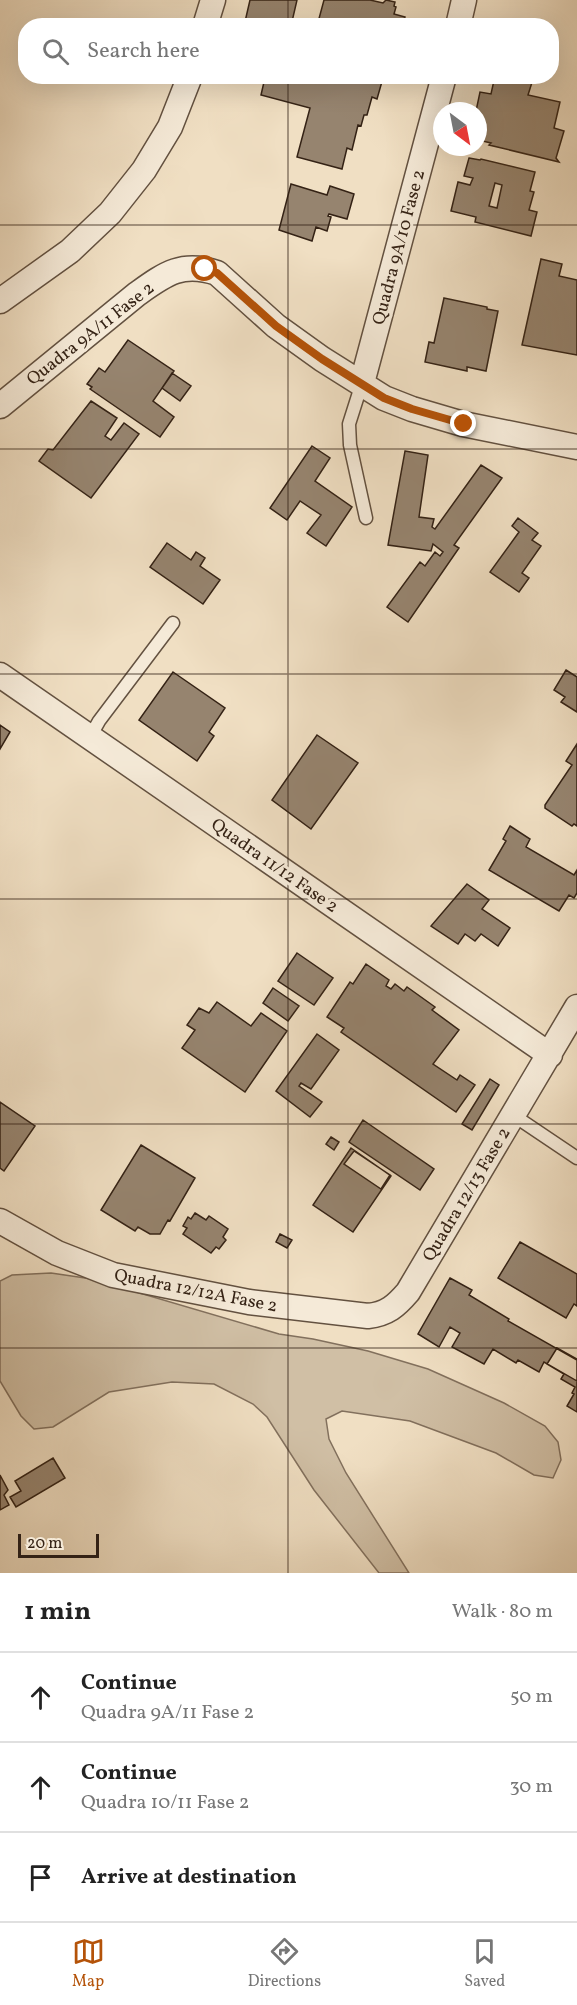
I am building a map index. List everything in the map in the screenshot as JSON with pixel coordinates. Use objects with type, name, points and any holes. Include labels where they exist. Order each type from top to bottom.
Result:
[{"type":"street","points":[[207,18],[213,0]]},
{"type":"street","points":[[460,18],[464,0]]},
{"type":"street","points":[[0,301],[70,251],[111,213],[144,170],[170,127],[187,84]]},
{"type":"street","name":"Quadra 9A/10 Fase 2","points":[[362,384],[442,84]]},
{"type":"street","name":"Quadra 9A/11 Fase 2","points":[[0,406],[137,294],[158,279],[178,269],[189,267],[217,273],[276,326],[322,359],[384,398],[412,409],[464,424],[577,447]]},
{"type":"street","name":"Quadra 11/12 Fase 2","points":[[0,675],[550,1054]]},
{"type":"street","name":"Quadra 12/13 Fase 2","points":[[368,1316],[390,1310],[408,1292],[577,1007]]},
{"type":"street","name":"Quadra 12/12A Fase 2","points":[[0,1221],[57,1253],[113,1275],[249,1302],[368,1316]]},
{"type":"lane","points":[[362,384],[349,424],[350,445],[366,518]]},
{"type":"lane","points":[[90,737],[99,721],[173,623]]},
{"type":"lane","points":[[513,1115],[577,1158]]},
{"type":"shaded area","points":[[51,1273],[92,1279],[279,1334],[368,1351],[428,1369],[504,1403],[545,1426],[558,1442],[561,1460],[553,1478],[534,1475],[496,1453],[410,1421],[342,1411],[326,1419],[329,1439],[346,1473],[409,1573],[379,1573],[314,1490],[267,1417],[253,1404],[214,1384],[172,1382],[109,1392],[53,1427],[34,1429],[21,1416],[0,1381],[0,1281],[12,1275]]},
{"type":"building","points":[[250,0],[297,0],[293,18],[246,18]]},
{"type":"building","points":[[324,0],[370,0],[383,3],[386,0],[395,2],[394,14],[405,17],[405,18],[319,18]]},
{"type":"building","points":[[264,84],[381,84],[377,99],[372,97],[367,115],[364,115],[361,126],[358,125],[352,150],[347,148],[342,169],[297,157],[310,108],[261,95]]},
{"type":"building","points":[[493,84],[531,84],[528,95],[560,102],[554,128],[564,131],[556,158],[559,162],[489,145],[491,143],[487,142],[487,102],[478,102],[480,92],[491,94]]},
{"type":"building","points":[[469,158],[535,172],[530,191],[534,192],[529,210],[537,212],[531,236],[475,222],[476,217],[451,211],[458,182],[470,185],[473,178],[464,176]],"holes":[[[495,183],[502,185],[497,208],[489,206]]]},
{"type":"building","points":[[291,184],[327,195],[330,186],[354,194],[347,219],[329,214],[328,216],[331,217],[327,231],[316,227],[312,241],[279,230]]},
{"type":"building","points":[[541,259],[562,264],[559,276],[577,280],[577,355],[522,345]]},
{"type":"building","points":[[444,298],[498,311],[486,371],[467,367],[467,371],[425,362],[429,342],[434,343]]},
{"type":"building","points":[[128,340],[174,371],[153,401],[174,417],[160,437],[90,389],[92,387],[87,384],[99,368],[105,372]]},
{"type":"building","points":[[172,373],[191,386],[180,401],[162,388]]},
{"type":"building","points":[[91,401],[117,418],[105,436],[111,440],[124,423],[139,434],[91,498],[39,461],[48,449],[53,450]]},
{"type":"building","points":[[312,446],[330,458],[315,481],[352,507],[326,546],[307,533],[321,515],[300,501],[287,520],[270,508]]},
{"type":"building","points":[[405,451],[428,455],[419,517],[434,519],[432,527],[435,529],[481,465],[502,478],[454,545],[459,548],[408,622],[387,607],[420,562],[425,566],[435,552],[440,556],[443,552],[433,544],[431,551],[388,545]]},
{"type":"building","points":[[518,518],[538,533],[532,540],[541,546],[522,573],[529,578],[519,592],[490,572],[519,532],[512,526]]},
{"type":"building","points":[[167,543],[191,560],[196,552],[205,558],[200,566],[220,580],[203,604],[150,567]]},
{"type":"building","points":[[566,670],[577,677],[577,712],[561,702],[565,697],[554,690]]},
{"type":"building","points":[[173,672],[225,708],[209,732],[214,736],[197,761],[139,720]]},
{"type":"building","points":[[0,725],[10,732],[0,749]]},
{"type":"building","points":[[317,735],[358,763],[311,829],[272,800]]},
{"type":"building","points":[[577,744],[577,826],[574,824],[572,826],[545,808],[545,805],[572,765],[566,761]]},
{"type":"building","points":[[510,826],[530,839],[526,847],[574,875],[577,870],[577,893],[574,898],[569,895],[559,911],[489,870],[506,841],[503,839]]},
{"type":"building","points":[[467,884],[489,900],[482,909],[510,928],[498,946],[481,934],[475,941],[465,934],[458,944],[431,926]]},
{"type":"building","points":[[297,953],[333,978],[314,1005],[278,981]]},
{"type":"building","points":[[366,964],[389,980],[386,986],[391,989],[395,984],[404,991],[407,987],[435,1007],[432,1010],[459,1030],[433,1064],[457,1080],[460,1075],[475,1085],[456,1112],[341,1032],[344,1028],[327,1017],[350,982],[353,984]]},
{"type":"building","points":[[273,988],[299,1006],[288,1021],[263,1003]]},
{"type":"building","points":[[217,1002],[251,1026],[261,1013],[287,1031],[245,1092],[182,1048],[195,1030],[187,1025],[199,1008],[209,1013]]},
{"type":"building","points":[[317,1034],[339,1050],[311,1089],[301,1083],[299,1086],[322,1102],[310,1117],[276,1091]]},
{"type":"building","points":[[490,1079],[499,1085],[472,1130],[462,1124]]},
{"type":"building","points":[[0,1102],[35,1126],[4,1171],[0,1168]]},
{"type":"building","points":[[363,1120],[434,1169],[420,1190],[349,1142]]},
{"type":"building","points":[[331,1137],[339,1142],[334,1150],[326,1144]]},
{"type":"building","points":[[141,1145],[195,1178],[160,1234],[150,1234],[138,1227],[135,1231],[101,1210]]},
{"type":"building","points":[[351,1148],[391,1176],[353,1232],[313,1205]]},
{"type":"building","points":[[354,1151],[390,1175],[381,1189],[344,1164]]},
{"type":"building","points":[[195,1213],[206,1220],[209,1216],[228,1229],[223,1237],[226,1240],[219,1249],[216,1247],[211,1253],[183,1234],[187,1228],[183,1226],[188,1217],[191,1219]]},
{"type":"building","points":[[280,1234],[292,1240],[287,1248],[276,1242]]},
{"type":"building","points":[[520,1242],[577,1274],[577,1306],[574,1304],[566,1318],[498,1278]]},
{"type":"building","points":[[450,1278],[472,1290],[469,1295],[509,1319],[508,1321],[577,1360],[577,1381],[544,1362],[539,1372],[518,1360],[516,1363],[493,1349],[484,1364],[452,1347],[460,1333],[450,1327],[439,1347],[418,1334]]},
{"type":"building","points":[[557,1348],[577,1359],[577,1412],[567,1406],[575,1387],[561,1379],[564,1374],[547,1364]]},
{"type":"building","points":[[53,1458],[65,1478],[16,1507],[10,1497],[21,1491],[15,1481]]},
{"type":"building","points":[[0,1475],[8,1490],[4,1495],[9,1505],[0,1510]]},
{"type":"route","points":[[205,269],[217,273],[276,326],[322,359],[384,398],[412,409],[464,424]]}]
